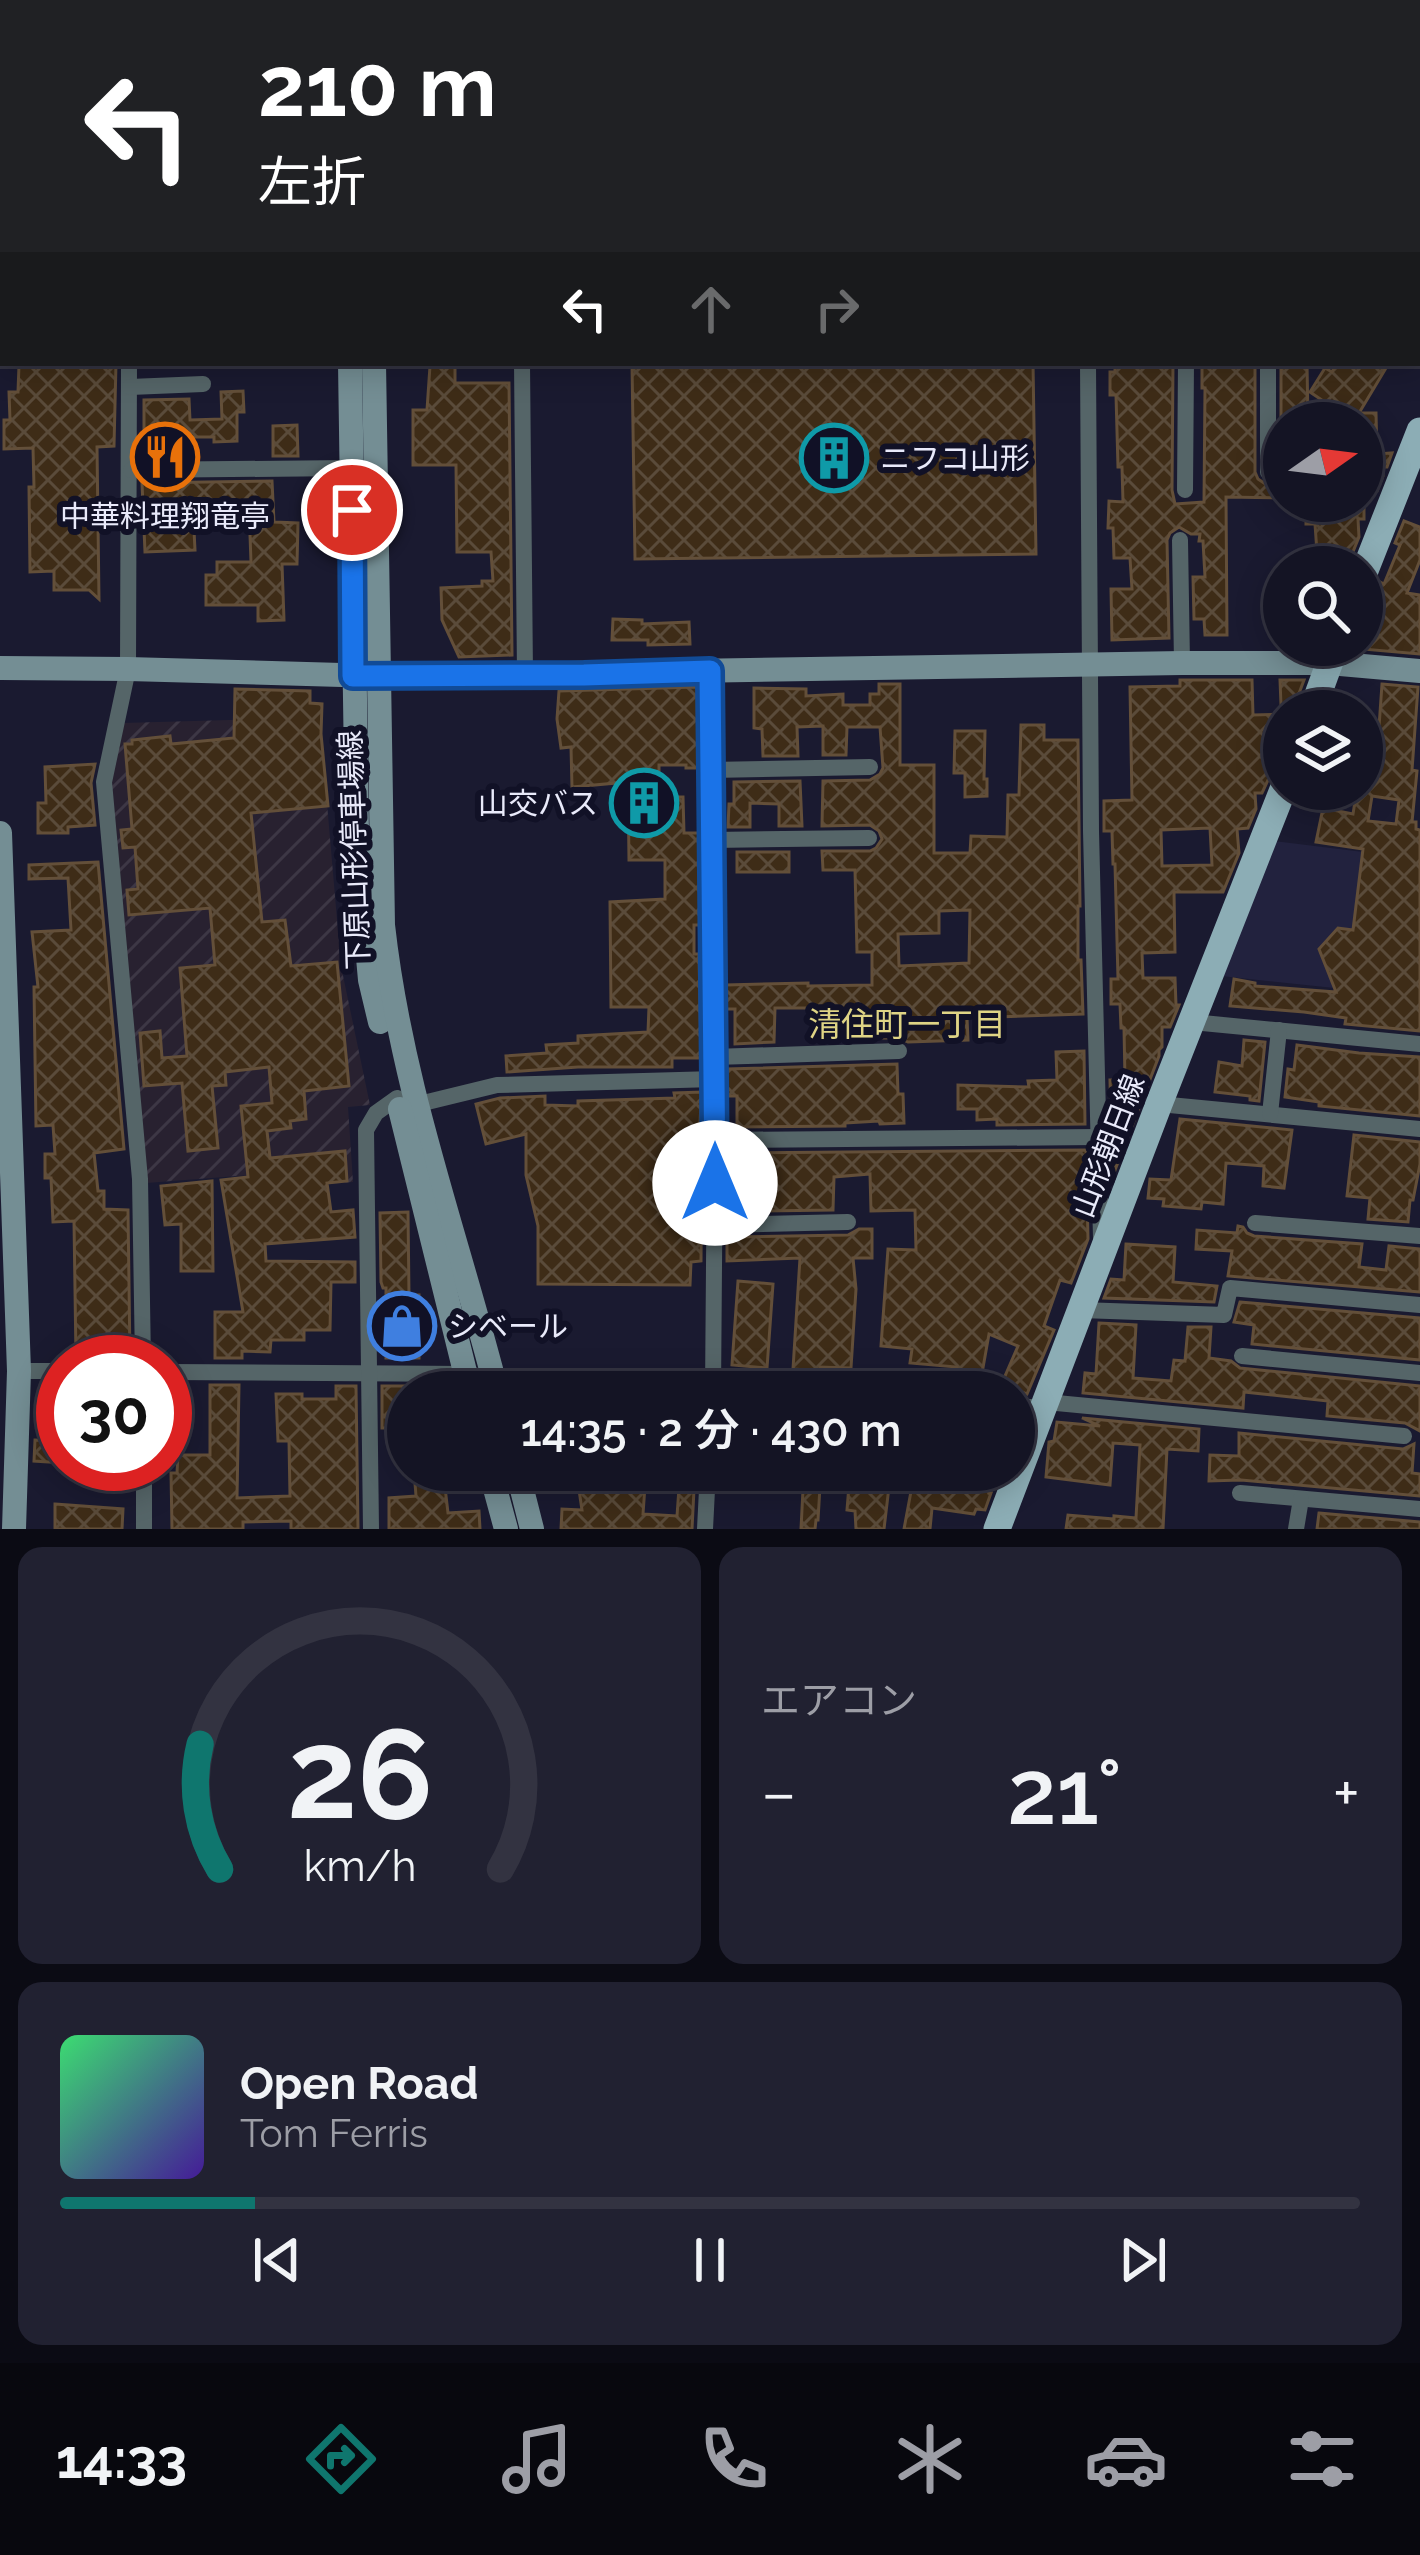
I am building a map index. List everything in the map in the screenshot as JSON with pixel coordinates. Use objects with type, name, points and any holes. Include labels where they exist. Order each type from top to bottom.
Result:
[{"type":"main road","points":[[1377,546],[1412,469],[1420,430]]},
{"type":"main road","name":"山形朝日線","points":[[997,1529],[1275,810]]},
{"type":"street","points":[[129,366],[128,669],[104,782],[140,1179],[143,1335]]},
{"type":"street","name":"下原山形停車場線","points":[[350,366],[351,469],[382,925],[406,1101],[465,1371]]},
{"type":"street","name":"下原山形停車場線","points":[[365,676],[374,366]]},
{"type":"street","points":[[522,366],[525,674]]},
{"type":"street","points":[[1088,366],[1089,666],[1102,1256]]},
{"type":"street","points":[[1186,366],[1186,490]]},
{"type":"street","points":[[1268,366],[1268,402]]},
{"type":"street","points":[[130,387],[202,384]]},
{"type":"street","points":[[131,470],[351,469]]},
{"type":"street","points":[[1180,541],[1181,663]]},
{"type":"street","points":[[0,668],[365,676],[1089,666],[1263,658]]},
{"type":"street","points":[[1383,663],[1420,670]]},
{"type":"street","points":[[710,671],[713,1371]]},
{"type":"street","points":[[710,770],[870,767]]},
{"type":"street","points":[[0,833],[19,1371],[14,1529]]},
{"type":"street","points":[[712,840],[869,838]]},
{"type":"street","points":[[1192,1022],[1420,1044]]},
{"type":"street","points":[[1270,1114],[1279,1030]]},
{"type":"street","points":[[715,1057],[898,1051]]},
{"type":"street","points":[[371,1529],[366,1130],[376,1113],[406,1101],[496,1085],[715,1079]]},
{"type":"street","name":"下原山形停車場線","points":[[406,1101],[491,1371]]},
{"type":"street","points":[[1159,1104],[1420,1129]]},
{"type":"street","points":[[715,1140],[1097,1137]]},
{"type":"street","points":[[715,1225],[848,1222]]},
{"type":"street","points":[[1255,1223],[1420,1236]]},
{"type":"street","points":[[1081,1310],[1225,1315],[1230,1288],[1420,1305]]},
{"type":"street","points":[[1242,1356],[1420,1372]]},
{"type":"street","points":[[19,1371],[36,1371]]},
{"type":"street","points":[[192,1372],[387,1373]]},
{"type":"street","points":[[1035,1405],[1404,1436]]},
{"type":"street","points":[[144,1491],[144,1529]]},
{"type":"street","points":[[496,1491],[506,1529]]},
{"type":"street","points":[[522,1491],[532,1529]]},
{"type":"street","points":[[705,1529],[707,1491]]},
{"type":"street","points":[[1240,1492],[1420,1509]]},
{"type":"street","points":[[1296,1529],[1300,1498]]},
{"type":"shaded area","points":[[320,722],[341,966],[370,1105],[348,1107],[353,1182],[252,1191],[250,1175],[146,1183],[110,780],[123,723]]},
{"type":"shaded area","points":[[1274,841],[1420,859],[1420,997],[1221,976]]},
{"type":"building","points":[[19,366],[116,366],[114,446],[97,447],[99,599],[89,590],[54,590],[54,571],[30,572],[33,448],[4,449],[9,392],[18,392]]},
{"type":"building","points":[[430,366],[455,366],[455,383],[509,383],[512,655],[459,657],[442,620],[441,588],[493,581],[491,552],[457,552],[456,465],[413,465],[413,410],[427,410]]},
{"type":"building","name":"ニフコ山形","points":[[632,366],[1033,366],[1036,554],[635,559]]},
{"type":"building","points":[[1115,366],[1173,366],[1175,504],[1204,502],[1202,366],[1255,366],[1255,472],[1263,482],[1263,498],[1226,497],[1227,635],[1205,635],[1204,619],[1194,619],[1193,577],[1205,577],[1203,541],[1199,541],[1200,534],[1179,527],[1167,540],[1169,638],[1112,640],[1111,589],[1132,589],[1130,558],[1114,558],[1113,528],[1108,528],[1109,501],[1123,502],[1116,395],[1110,395],[1110,372],[1115,372]]},
{"type":"building","points":[[1281,366],[1307,366],[1308,402],[1281,402]]},
{"type":"building","points":[[1335,366],[1387,366],[1366,402],[1325,402],[1310,392],[1325,368],[1332,372]]},
{"type":"building","points":[[243,391],[237,441],[189,437],[190,457],[149,457],[144,400],[189,399],[190,420],[222,419],[221,392]]},
{"type":"building","points":[[297,425],[298,456],[273,456],[273,426]]},
{"type":"building","points":[[272,481],[274,522],[298,523],[297,564],[282,564],[284,620],[258,621],[258,605],[206,605],[206,575],[217,575],[217,562],[251,562],[249,508],[193,511],[195,550],[145,552],[142,483]]},
{"type":"building","points":[[1404,521],[1420,527],[1420,560],[1407,593],[1420,595],[1420,654],[1383,651],[1383,584],[1400,545],[1395,543]]},
{"type":"building","points":[[1358,522],[1359,537],[1355,546],[1317,546],[1315,524],[1306,524]]},
{"type":"building","points":[[613,619],[642,620],[642,624],[689,622],[690,644],[612,640]]},
{"type":"building","points":[[1180,680],[1252,680],[1253,715],[1263,715],[1263,791],[1255,793],[1256,809],[1248,828],[1237,829],[1239,853],[1223,892],[1174,892],[1175,952],[1142,953],[1143,978],[1175,978],[1179,1005],[1170,1027],[1162,1027],[1162,1047],[1115,1170],[1110,1080],[1125,1080],[1124,1028],[1120,1004],[1111,1004],[1111,979],[1118,979],[1115,864],[1112,831],[1104,831],[1104,801],[1132,800],[1130,687],[1180,686]],"holes":[[[1210,828],[1212,865],[1162,866],[1161,830]]]},
{"type":"building","points":[[1280,680],[1304,680],[1300,690],[1280,690]]},
{"type":"building","points":[[879,684],[900,684],[900,765],[934,765],[934,853],[970,853],[971,836],[1007,837],[1008,795],[1019,795],[1021,725],[1044,725],[1044,740],[1078,740],[1078,960],[1083,1014],[967,1018],[968,1040],[908,1042],[899,1038],[815,1038],[816,1008],[775,1008],[774,1042],[735,1044],[735,1009],[726,1009],[726,985],[872,985],[872,952],[857,952],[855,870],[823,870],[822,851],[870,851],[882,839],[870,825],[822,826],[823,781],[870,780],[880,774],[880,727],[847,727],[846,755],[823,755],[823,726],[797,727],[798,756],[763,756],[762,729],[754,728],[754,688],[806,689],[806,696],[843,694],[843,705],[870,705],[870,694],[879,694]],"holes":[[[970,910],[969,963],[899,966],[898,934],[939,933],[939,911]]]},
{"type":"building","points":[[1382,684],[1418,687],[1412,822],[1420,830],[1420,1031],[1345,1024],[1346,1018],[1304,1012],[1230,1006],[1234,979],[1255,986],[1336,992],[1319,949],[1338,928],[1353,930],[1363,849],[1316,842],[1323,810],[1353,814],[1354,810],[1370,810],[1368,821],[1396,824],[1399,800],[1383,798]]},
{"type":"building","points":[[697,687],[698,768],[659,765],[659,797],[683,797],[684,833],[699,833],[700,925],[694,925],[694,954],[699,954],[701,1058],[672,1058],[672,1067],[507,1072],[506,1056],[547,1053],[546,1045],[578,1043],[578,1036],[648,1032],[649,1007],[611,1007],[610,902],[665,899],[665,860],[629,860],[628,782],[572,787],[571,747],[561,748],[557,719],[559,691]]},
{"type":"building","points":[[235,689],[310,691],[310,703],[322,704],[328,806],[251,813],[262,922],[285,920],[291,966],[337,962],[349,1086],[304,1091],[306,1119],[290,1121],[291,1128],[267,1131],[270,1158],[345,1151],[347,1181],[327,1183],[331,1212],[353,1210],[355,1237],[265,1244],[266,1261],[355,1262],[355,1282],[331,1282],[330,1330],[304,1330],[304,1340],[271,1340],[270,1352],[242,1351],[242,1358],[215,1358],[215,1312],[243,1312],[221,1180],[248,1177],[241,1106],[272,1103],[269,1067],[225,1072],[226,1085],[212,1086],[218,1148],[188,1151],[182,1083],[144,1086],[140,1033],[160,1031],[162,1058],[187,1056],[180,968],[215,965],[210,908],[129,915],[127,890],[138,889],[135,847],[123,848],[121,830],[132,829],[125,744],[170,736],[171,744],[234,738]]},
{"type":"building","points":[[955,731],[985,731],[987,796],[965,797],[965,773],[954,773]]},
{"type":"building","points":[[95,764],[91,783],[95,825],[68,827],[68,833],[38,833],[38,803],[46,803],[45,767]]},
{"type":"building","points":[[800,781],[802,826],[779,826],[779,804],[750,803],[750,827],[728,827],[734,782]]},
{"type":"building","points":[[737,852],[789,852],[789,872],[737,872]]},
{"type":"building","points":[[98,862],[124,1149],[94,1153],[104,1209],[128,1210],[130,1335],[76,1335],[74,1221],[53,1222],[45,1154],[55,1154],[53,1125],[36,1126],[34,987],[38,987],[32,932],[71,930],[68,878],[29,879],[29,865]]},
{"type":"building","points":[[1244,1040],[1265,1042],[1259,1101],[1215,1092],[1219,1062],[1242,1066]]},
{"type":"building","points":[[1297,1045],[1420,1057],[1420,1116],[1319,1106],[1319,1102],[1285,1097]]},
{"type":"building","points":[[1084,1051],[1085,1124],[997,1125],[997,1119],[977,1120],[977,1109],[958,1109],[958,1085],[1029,1087],[1028,1081],[1057,1080],[1056,1052]]},
{"type":"building","points":[[897,1064],[904,1123],[737,1127],[737,1096],[727,1096],[727,1069]]},
{"type":"building","points":[[702,1092],[698,1149],[702,1149],[701,1261],[691,1262],[690,1285],[538,1284],[538,1226],[526,1175],[526,1134],[486,1144],[476,1104],[545,1096],[545,1105],[578,1106],[578,1101],[675,1098],[674,1093]]},
{"type":"building","points":[[1180,1119],[1292,1130],[1284,1188],[1263,1186],[1264,1166],[1226,1163],[1223,1204],[1202,1202],[1201,1209],[1163,1206],[1164,1199],[1148,1198],[1150,1179],[1171,1180]]},
{"type":"building","points":[[1354,1135],[1420,1142],[1408,1222],[1368,1219],[1370,1198],[1347,1196]]},
{"type":"building","points":[[1086,1150],[1088,1239],[1071,1283],[1060,1280],[1044,1326],[1054,1330],[1035,1375],[1035,1371],[1007,1371],[1018,1346],[989,1334],[982,1371],[910,1363],[912,1349],[881,1346],[888,1249],[916,1250],[915,1210],[871,1211],[870,1174],[834,1177],[833,1210],[761,1211],[761,1173],[735,1172],[735,1153]]},
{"type":"building","points":[[212,1181],[213,1271],[181,1271],[181,1224],[165,1225],[161,1186]]},
{"type":"building","points":[[408,1212],[409,1295],[419,1295],[419,1358],[386,1358],[380,1213]]},
{"type":"building","points":[[1238,1226],[1254,1236],[1362,1244],[1359,1267],[1386,1270],[1389,1246],[1420,1249],[1420,1292],[1228,1276],[1232,1251],[1196,1249],[1197,1230],[1237,1233]]},
{"type":"building","points":[[872,1229],[872,1258],[853,1258],[851,1368],[793,1369],[800,1258],[727,1261],[727,1237],[848,1235]]},
{"type":"building","points":[[1126,1244],[1175,1247],[1173,1282],[1217,1286],[1214,1302],[1104,1298],[1111,1279],[1124,1280]]},
{"type":"building","points":[[738,1281],[773,1284],[767,1368],[732,1365]]},
{"type":"building","points":[[1240,1302],[1420,1318],[1420,1360],[1252,1344],[1254,1325],[1234,1322]]},
{"type":"building","points":[[1099,1323],[1136,1325],[1133,1378],[1171,1381],[1174,1360],[1185,1361],[1188,1327],[1211,1327],[1209,1358],[1231,1361],[1240,1368],[1420,1386],[1420,1431],[1405,1423],[1327,1416],[1328,1401],[1244,1392],[1243,1408],[1083,1393],[1085,1373],[1096,1374]]},
{"type":"building","points":[[210,1385],[239,1385],[237,1498],[290,1496],[289,1441],[278,1441],[276,1394],[336,1399],[336,1386],[356,1386],[358,1529],[291,1529],[291,1521],[243,1522],[243,1529],[172,1529],[171,1491],[192,1491],[192,1455],[210,1455]]},
{"type":"building","points":[[382,1386],[387,1386],[387,1428],[382,1428]]},
{"type":"building","points":[[1082,1418],[1199,1429],[1198,1451],[1167,1449],[1163,1529],[1066,1529],[1068,1515],[1136,1518],[1140,1445],[1113,1443],[1110,1485],[1046,1477],[1049,1442],[1054,1441],[1057,1422],[1100,1426]]},
{"type":"building","points":[[1239,1433],[1403,1449],[1414,1444],[1412,1473],[1420,1474],[1420,1496],[1209,1481],[1210,1455],[1239,1456]]},
{"type":"building","points":[[416,1491],[445,1491],[448,1513],[479,1511],[480,1529],[389,1529],[389,1498],[416,1496]]},
{"type":"building","points":[[579,1491],[645,1491],[643,1514],[677,1516],[679,1491],[694,1491],[692,1529],[561,1529],[562,1509],[582,1510]]},
{"type":"building","points":[[803,1491],[820,1491],[815,1529],[801,1529]]},
{"type":"building","points":[[849,1491],[889,1491],[884,1529],[856,1529],[855,1511],[847,1510]]},
{"type":"building","points":[[911,1491],[991,1493],[985,1510],[976,1509],[974,1514],[932,1508],[930,1529],[904,1529]]},
{"type":"building","points":[[55,1504],[123,1509],[122,1529],[55,1529]]},
{"type":"building","points":[[1319,1513],[1420,1522],[1420,1529],[1317,1529]]},
{"type":"place","name":"中華料理翔竜亭","points":[[165,457]]},
{"type":"place","name":"ニフコ山形","points":[[834,458]]},
{"type":"place","name":"山交バス","points":[[644,803]]},
{"type":"place","name":"シベール","points":[[402,1326]]},
{"type":"district","name":"清住町一丁目","points":[[907,1024]]},
{"type":"route","points":[[352,510],[353,676],[710,671],[715,1183]]}]
